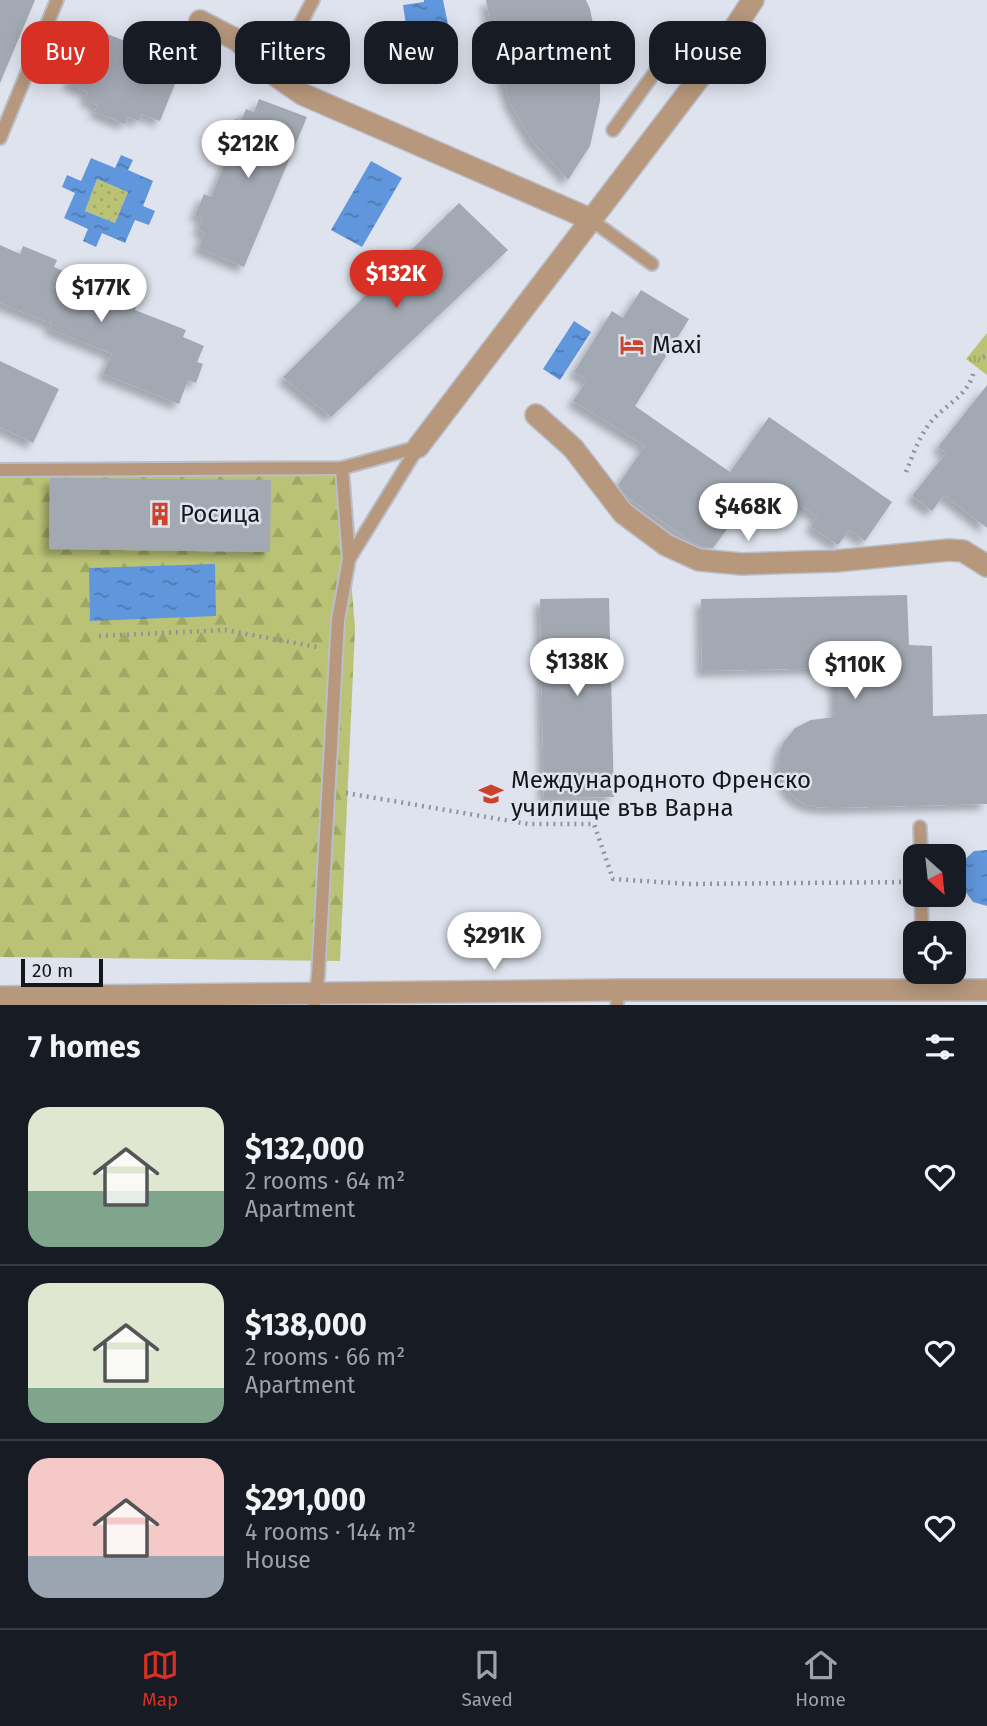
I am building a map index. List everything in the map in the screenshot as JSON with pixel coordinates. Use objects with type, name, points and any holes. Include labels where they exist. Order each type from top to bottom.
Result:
[{"type":"street","points":[[739,21],[753,0]]},
{"type":"street","points":[[221,32],[237,40],[269,71],[302,94],[590,219]]},
{"type":"street","points":[[418,447],[694,84]]},
{"type":"street","points":[[536,415],[573,448],[623,513],[666,545],[699,560],[742,564],[836,561],[949,550],[963,551],[987,566]]},
{"type":"street","points":[[0,997],[90,1002],[713,998],[903,981]]},
{"type":"street","points":[[947,984],[987,990]]},
{"type":"lane","points":[[0,138],[57,0]]},
{"type":"lane","points":[[302,21],[313,0]]},
{"type":"lane","points":[[613,130],[649,80]]},
{"type":"lane","points":[[590,219],[652,264]]},
{"type":"lane","points":[[0,470],[342,468],[418,447]]},
{"type":"lane","points":[[349,559],[418,447]]},
{"type":"lane","points":[[315,1000],[338,620],[349,559],[342,468]]},
{"type":"lane","points":[[920,827],[921,844]]},
{"type":"path","points":[[906,472],[927,427],[940,411],[969,388],[974,369]]},
{"type":"path","points":[[99,636],[225,630],[324,648]]},
{"type":"path","points":[[328,790],[528,824],[594,824],[613,879],[690,884],[903,882]]},
{"type":"green space","points":[[97,179],[128,192],[115,223],[85,211]]},
{"type":"green space","points":[[987,333],[987,375],[966,359]]},
{"type":"green space","points":[[342,468],[355,628],[340,961],[0,957],[0,470]]},
{"type":"water","points":[[443,0],[447,21],[405,21],[403,5]]},
{"type":"water","points":[[121,155],[133,160],[128,170],[153,181],[143,206],[155,211],[149,225],[135,220],[125,243],[102,233],[96,247],[83,241],[88,229],[64,218],[75,193],[62,187],[67,175],[81,181],[91,158],[115,168]],"holes":[[[97,179],[128,192],[115,223],[85,211]]]},
{"type":"water","points":[[371,161],[402,178],[362,247],[331,230]]},
{"type":"water","points":[[574,321],[591,332],[560,380],[543,369]]},
{"type":"water","points":[[215,564],[216,616],[90,621],[89,568]]},
{"type":"water","points":[[987,850],[987,906],[973,902],[966,892],[966,858],[974,851]]},
{"type":"building","points":[[0,0],[35,0],[26,21],[21,21],[21,33],[0,83]]},
{"type":"building","points":[[486,0],[586,0],[592,21],[490,21]]},
{"type":"building","points":[[109,35],[123,40],[123,84],[175,84],[160,121],[142,114],[139,121],[128,117],[125,124],[95,112],[97,105],[85,100],[88,92],[69,84],[109,84]]},
{"type":"building","points":[[505,84],[600,84],[600,101],[590,146],[568,180],[532,141],[510,103]]},
{"type":"building","points":[[259,99],[307,117],[244,267],[199,248],[205,233],[198,230],[203,218],[195,215],[204,194],[211,197],[229,154],[227,153],[232,142],[226,140],[235,119],[241,121],[246,109],[254,112]]},
{"type":"building","points":[[459,203],[508,250],[331,417],[283,377]]},
{"type":"building","points":[[0,245],[20,254],[23,246],[57,260],[54,267],[118,295],[117,299],[136,307],[135,310],[186,330],[183,337],[204,346],[197,362],[203,364],[196,383],[188,380],[179,404],[103,374],[112,354],[50,329],[52,324],[0,303]]},
{"type":"building","points":[[641,290],[689,319],[635,406],[730,472],[769,417],[892,502],[865,541],[849,530],[838,545],[811,527],[817,517],[783,493],[777,503],[752,486],[726,522],[730,525],[713,548],[702,547],[627,497],[618,485],[645,446],[573,401],[587,380],[574,372],[612,311],[623,318]]},
{"type":"building","points":[[0,361],[59,389],[33,443],[0,427]]},
{"type":"building","points":[[987,385],[987,528],[944,495],[932,511],[912,496],[946,453],[938,447]]},
{"type":"building","name":"Росица","points":[[50,478],[271,480],[270,552],[49,549]]},
{"type":"building","points":[[907,595],[909,645],[932,646],[933,716],[987,714],[987,804],[831,808],[804,804],[786,788],[778,767],[780,751],[795,728],[811,720],[835,717],[835,668],[702,671],[701,599]]},
{"type":"building","points":[[609,598],[614,797],[544,798],[540,599]]},
{"type":"place","name":"Maxi","points":[[632,345]]},
{"type":"place","name":"Росица","points":[[160,514]]},
{"type":"place","name":"Международното Френско училище във Варна","points":[[491,794]]}]
